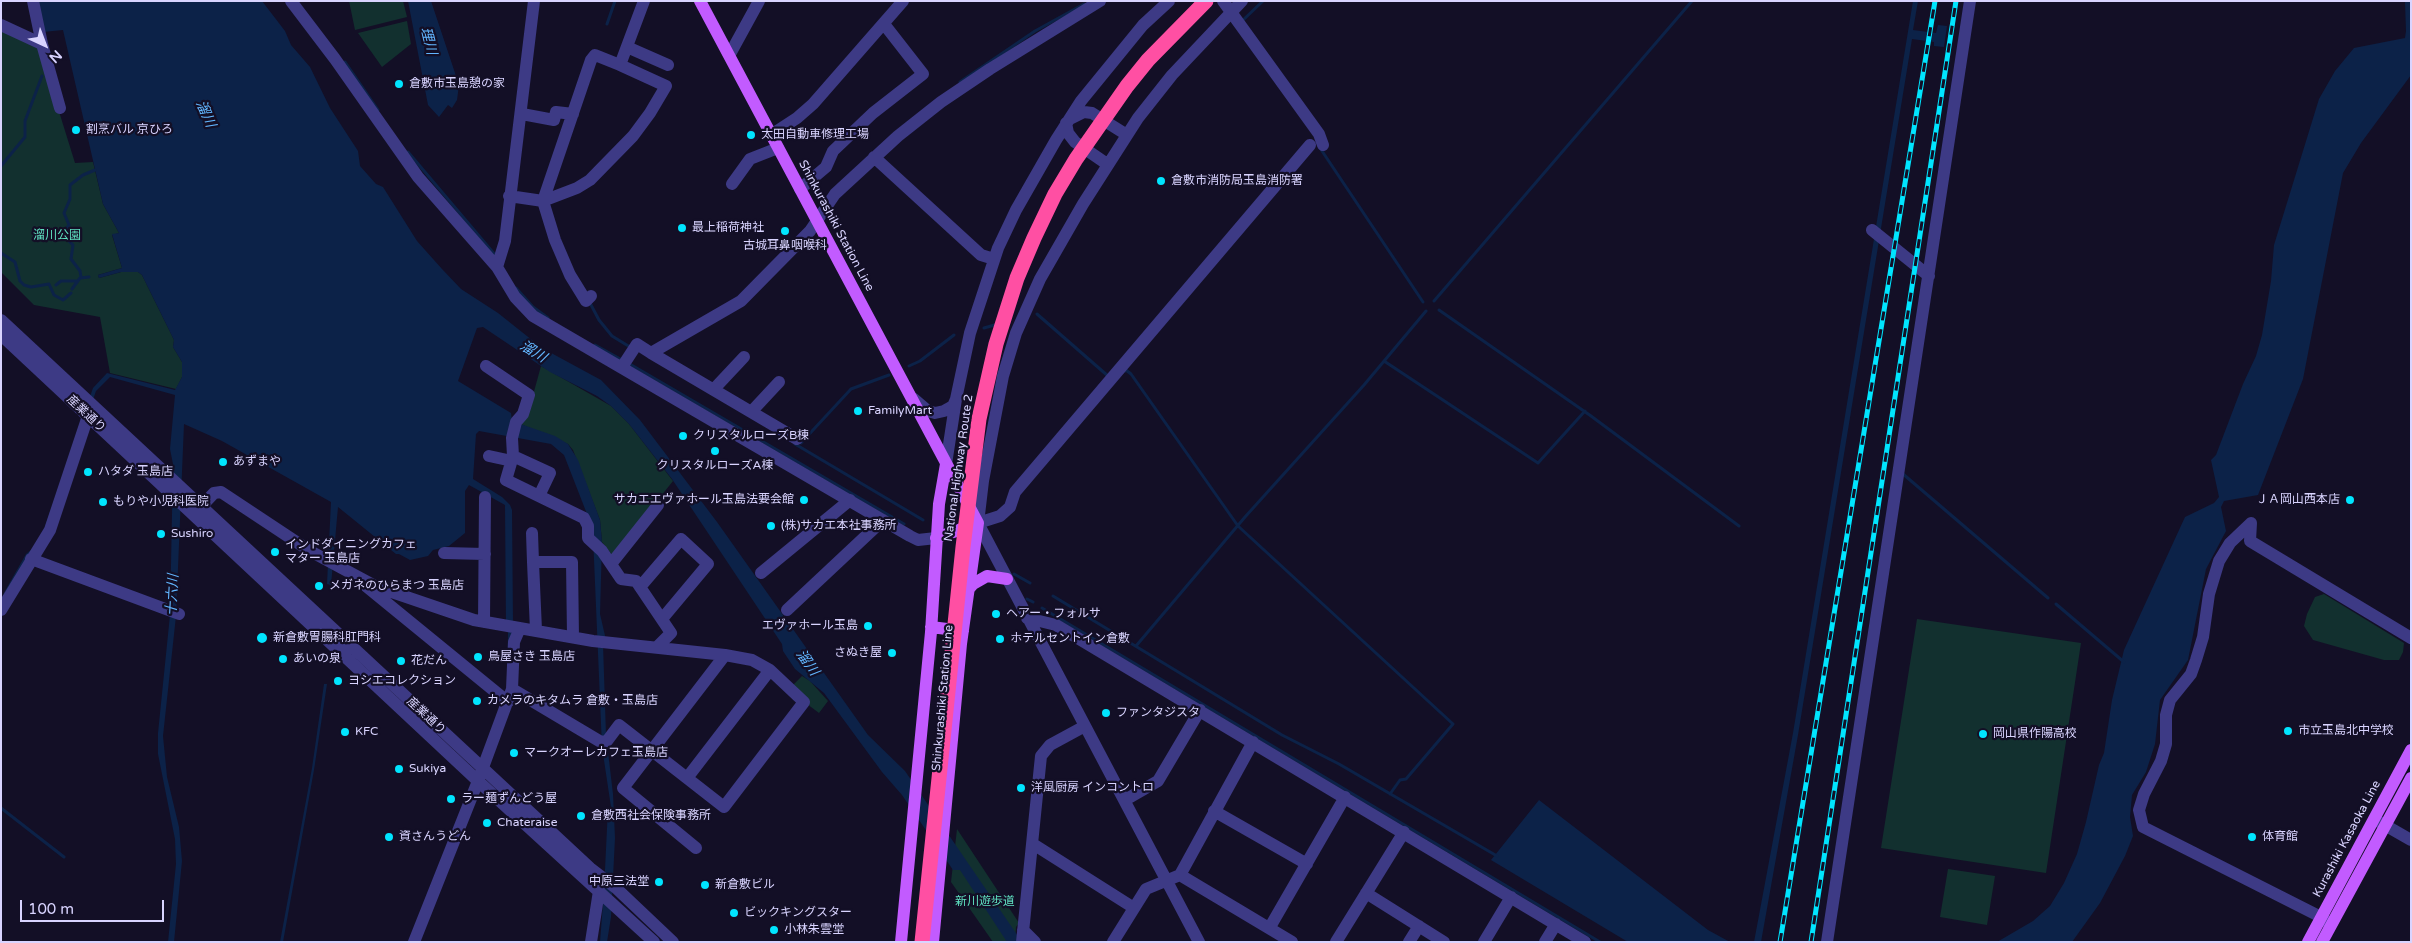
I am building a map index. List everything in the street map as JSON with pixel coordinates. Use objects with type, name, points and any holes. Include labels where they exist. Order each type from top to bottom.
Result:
[{"type":"highway","name":"National Highway Route 2","points":[[922,942],[964,537],[979,419],[996,344],[1017,278],[1034,238],[1055,194],[1076,159],[1127,86],[1153,54],[1206,1]]},
{"type":"main road","name":"Shinkurashiki Station Line","points":[[700,1],[730,54],[816,221],[914,400],[978,523],[967,591],[933,942]]},
{"type":"main road","name":"Shinkurashiki Station Line","points":[[901,942],[931,628],[939,504],[946,464]]},
{"type":"main road","points":[[936,538],[978,523]]},
{"type":"main road","points":[[967,591],[973,584],[987,576],[1007,580]]},
{"type":"main road","points":[[931,628],[963,631]]},
{"type":"main road","name":"Kurashiki Kasaoka Line","points":[[2322,942],[2411,750]]},
{"type":"main road","name":"Kurashiki Kasaoka Line","points":[[2308,942],[2321,917],[2379,822],[2411,778]]},
{"type":"main road","points":[[910,854],[940,859]]},
{"type":"street","points":[[33,1],[42,44],[60,108]]},
{"type":"street","points":[[291,1],[335,59],[418,177],[498,266],[515,297],[533,316],[636,355],[714,389],[797,439]]},
{"type":"street","points":[[498,266],[505,241],[509,196],[522,114],[534,1]]},
{"type":"street","points":[[620,65],[644,1]]},
{"type":"street","points":[[730,54],[759,1]]},
{"type":"street","points":[[771,135],[797,118],[813,104],[903,1]]},
{"type":"street","points":[[636,355],[741,300],[788,255],[835,194],[874,157],[941,102],[1047,32],[1100,1]]},
{"type":"street","points":[[946,464],[956,399],[970,333],[994,259],[1027,188],[1081,102],[1143,25],[1169,1]]},
{"type":"street","points":[[1199,942],[978,523],[996,404],[1016,334],[1040,279],[1107,164],[1127,135],[1172,75],[1232,15],[1242,1]]},
{"type":"street","points":[[1827,942],[1970,1]]},
{"type":"street","points":[[1232,15],[1318,134],[1323,145]]},
{"type":"street","points":[[800,190],[826,167],[833,151],[874,113],[923,74],[884,24]]},
{"type":"street","points":[[1,25],[42,44]]},
{"type":"street","points":[[627,47],[668,65]]},
{"type":"street","points":[[509,196],[546,200],[577,188],[590,180],[634,136],[666,86],[595,55],[591,60],[546,200],[555,240],[570,275],[589,298]]},
{"type":"street","points":[[522,114],[554,120],[556,112],[573,114]]},
{"type":"street","points":[[1068,121],[1084,112],[1092,113],[1127,135]]},
{"type":"street","points":[[1068,121],[1068,133],[1075,142],[1107,164]]},
{"type":"street","points":[[978,523],[1000,516],[1010,506],[1015,492],[1310,144]]},
{"type":"street","points":[[732,184],[750,159],[778,148]]},
{"type":"street","points":[[874,157],[981,255],[994,259]]},
{"type":"street","points":[[1876,233],[1929,276]]},
{"type":"street","name":"産業通り","points":[[1,320],[171,477],[182,504],[198,510]]},
{"type":"street","name":"産業通り","points":[[1,335],[88,416],[198,510],[481,775],[599,891],[654,942]]},
{"type":"street","points":[[636,355],[850,500],[918,540],[936,538]]},
{"type":"street","points":[[714,389],[744,356]]},
{"type":"street","points":[[486,366],[530,395],[523,414],[516,422],[512,438],[512,458],[506,480],[584,518],[588,526],[588,538],[602,551],[621,578],[636,581],[671,633],[658,647]]},
{"type":"street","points":[[752,411],[779,382]]},
{"type":"street","points":[[914,400],[928,411],[936,413],[953,406],[956,399]]},
{"type":"street","points":[[1,610],[31,559],[46,538],[54,520],[88,416]]},
{"type":"street","points":[[489,456],[512,458],[550,473],[539,496]]},
{"type":"street","points":[[198,510],[214,493],[221,492],[310,551],[377,587],[484,622],[593,641],[725,655],[752,660],[770,670],[804,702],[724,807],[619,725],[604,742],[512,689]]},
{"type":"street","points":[[484,622],[485,497]]},
{"type":"street","points":[[761,573],[850,500]]},
{"type":"street","points":[[612,564],[658,505]]},
{"type":"street","points":[[786,610],[883,520]]},
{"type":"street","points":[[2331,926],[2321,917],[2143,828],[2139,810],[2144,794],[2161,761],[2166,744],[2166,715],[2170,700],[2191,674],[2196,660],[2203,637],[2209,594],[2219,561],[2230,543],[2252,523],[2250,541],[2411,638]]},
{"type":"street","points":[[532,533],[536,630]]},
{"type":"street","points":[[640,587],[681,539],[708,564],[662,619]]},
{"type":"street","points":[[444,553],[463,549],[485,554]]},
{"type":"street","points":[[31,559],[174,612]]},
{"type":"street","points":[[533,562],[572,562],[573,637]]},
{"type":"street","points":[[353,575],[508,702]]},
{"type":"street","points":[[1027,618],[1056,625],[1585,942]]},
{"type":"street","points":[[414,942],[508,702],[512,689],[514,642],[520,628]]},
{"type":"street","points":[[696,848],[623,788],[725,655]]},
{"type":"street","points":[[687,778],[770,670]]},
{"type":"street","points":[[1125,800],[1158,781],[1200,710]]},
{"type":"street","points":[[1035,942],[1023,936],[1040,756],[1050,745],[1085,726]]},
{"type":"street","points":[[1113,942],[1146,889],[1180,875],[1252,742]]},
{"type":"street","name":"産業通り","points":[[481,775],[616,888],[673,942]]},
{"type":"street","points":[[1270,927],[1345,797]]},
{"type":"street","points":[[1214,811],[1306,864]]},
{"type":"street","points":[[2379,822],[2411,840]]},
{"type":"street","points":[[1336,942],[1404,832]]},
{"type":"street","points":[[1033,844],[1134,908]]},
{"type":"street","points":[[590,868],[597,881],[599,891],[591,942]]},
{"type":"street","points":[[1180,875],[1270,927],[1292,942]]},
{"type":"street","points":[[1366,893],[1444,942]]},
{"type":"street","points":[[1484,942],[1511,897]]},
{"type":"street","points":[[1545,942],[1556,924]]},
{"type":"street","points":[[1409,942],[1419,926]]},
{"type":"green space","points":[[349,1],[403,1],[407,17],[355,30]]},
{"type":"green space","points":[[407,21],[411,44],[382,67],[358,33]]},
{"type":"green space","name":"溜川公園","points":[[1,29],[39,47],[75,163],[93,162],[103,204],[119,233],[112,235],[122,268],[98,275],[99,278],[121,272],[138,272],[142,275],[174,340],[173,347],[182,362],[182,377],[176,389],[110,373],[100,317],[34,305],[1,272]]},
{"type":"green space","points":[[541,366],[611,406],[629,424],[673,481],[613,556],[602,542],[600,520],[573,450],[568,444],[520,424],[527,417]]},
{"type":"green space","points":[[2324,594],[2404,643],[2403,652],[2399,660],[2384,660],[2313,640],[2304,626],[2315,597]]},
{"type":"green space","points":[[1917,619],[2081,643],[2046,873],[1881,848]]},
{"type":"green space","points":[[802,676],[810,681],[828,701],[819,713],[807,704],[793,685]]},
{"type":"green space","name":"新川遊歩道","points":[[957,829],[1019,923],[1016,927],[1015,942],[993,942],[951,882]]},
{"type":"green space","points":[[1948,869],[1995,876],[1987,925],[1940,917]]},
{"type":"water","points":[[38,1],[262,1],[285,31],[291,45],[310,67],[330,108],[358,151],[360,166],[376,184],[383,187],[417,241],[442,269],[461,289],[498,313],[542,348],[601,380],[640,420],[717,522],[868,735],[905,771],[1022,942],[1007,942],[960,870],[953,870],[902,795],[882,772],[824,693],[795,669],[783,651],[782,644],[672,479],[629,424],[611,406],[597,396],[550,372],[483,327],[477,328],[458,381],[511,413],[512,421],[555,436],[568,444],[578,460],[600,520],[602,542],[600,614],[606,640],[603,644],[606,735],[613,794],[615,838],[611,917],[607,942],[600,942],[608,808],[611,807],[602,747],[593,536],[587,514],[564,455],[551,444],[479,431],[476,434],[473,479],[502,497],[512,510],[513,625],[507,684],[508,633],[506,627],[505,505],[469,485],[465,491],[465,533],[449,546],[433,550],[428,556],[410,560],[396,554],[338,507],[331,585],[327,584],[331,502],[222,441],[184,424],[176,616],[163,736],[167,777],[179,827],[182,861],[174,942],[168,942],[176,864],[175,839],[158,754],[158,733],[170,615],[173,464],[170,449],[175,395],[110,377],[96,391],[48,531],[1,598],[26,554],[33,548],[44,529],[93,388],[107,373],[175,390],[182,377],[182,362],[173,347],[174,340],[142,275],[138,272],[121,272],[99,278],[98,275],[122,268],[112,234],[119,233],[103,204],[63,30],[43,32]]},
{"type":"water","name":"理川","points":[[408,1],[431,1],[459,85],[457,100],[452,108],[448,105],[439,117],[428,105]]},
{"type":"water","points":[[1913,1],[1918,1],[1913,30],[1936,33],[1938,25],[1947,26],[1944,47],[1934,46],[1934,42],[1912,39],[1798,735],[1761,942],[1754,942],[1793,733]]},
{"type":"water","points":[[2411,1],[2411,75],[2361,143],[2343,173],[2303,379],[2258,495],[2224,501],[2221,507],[2226,531],[2206,569],[2188,660],[2160,700],[2155,744],[2146,772],[2132,795],[2130,817],[2133,836],[2125,856],[2100,903],[2072,942],[1997,942],[2033,921],[2050,906],[2064,883],[2077,854],[2099,765],[2104,753],[2112,700],[2124,650],[2185,517],[2214,503],[2219,497],[2211,460],[2216,455],[2243,384],[2256,356],[2262,335],[2271,281],[2274,245],[2319,99],[2335,71],[2354,48],[2405,38],[2405,2]]},
{"type":"water","points":[[324,684],[327,684],[314,770],[283,942],[280,942],[312,768]]},
{"type":"water","points":[[1539,800],[1708,930],[1730,942],[1628,942],[1491,860]]},
{"type":"waterway","points":[[607,24],[615,1]]},
{"type":"waterway","points":[[1241,22],[1263,1]]},
{"type":"waterway","points":[[1434,301],[1692,1]]},
{"type":"waterway","points":[[960,82],[1035,31],[1084,4]]},
{"type":"waterway","points":[[345,62],[378,110]]},
{"type":"waterway","points":[[1,166],[25,137],[25,121],[42,76]]},
{"type":"waterway","points":[[1320,148],[1423,302]]},
{"type":"waterway","points":[[408,152],[496,256]]},
{"type":"waterway","points":[[81,277],[80,271],[71,259],[73,245],[62,234],[69,225],[64,213],[70,199],[70,185],[83,175],[95,170]]},
{"type":"waterway","points":[[1,253],[15,262],[20,281],[24,285],[31,287],[49,284],[54,295],[63,300],[71,293]]},
{"type":"waterway","points":[[72,289],[80,278],[89,277]]},
{"type":"waterway","points":[[56,285],[61,281],[77,281]]},
{"type":"waterway","points":[[516,288],[533,307],[548,318]]},
{"type":"waterway","points":[[590,303],[599,320],[612,336],[630,347]]},
{"type":"waterway","points":[[1439,310],[1591,416],[1739,526]]},
{"type":"waterway","points":[[1136,646],[1245,517],[1364,385],[1426,311]]},
{"type":"waterway","points":[[1037,314],[1108,376]]},
{"type":"waterway","points":[[984,328],[998,324]]},
{"type":"waterway","points":[[909,366],[920,361],[954,335]]},
{"type":"waterway","points":[[595,345],[622,360]]},
{"type":"waterway","points":[[1384,361],[1538,463],[1585,411]]},
{"type":"waterway","points":[[628,363],[904,524]]},
{"type":"waterway","points":[[1125,371],[1131,374],[1238,526],[1453,724],[1406,779],[1400,780],[1390,794]]},
{"type":"waterway","points":[[801,443],[851,389],[889,375]]},
{"type":"waterway","points":[[795,444],[923,520]]},
{"type":"waterway","points":[[1903,474],[2048,598]]},
{"type":"waterway","points":[[1014,574],[1030,583]]},
{"type":"waterway","points":[[1053,596],[1282,735],[1339,764],[1497,856]]},
{"type":"waterway","points":[[1027,599],[1033,602]]},
{"type":"waterway","points":[[2056,604],[2124,662]]},
{"type":"waterway","points":[[1042,608],[1600,942]]},
{"type":"waterway","points":[[1,808],[64,857]]},
{"type":"railway","points":[[1780,942],[1935,1]]},
{"type":"railway","points":[[1811,942],[1956,1]]},
{"type":"place","name":"倉敷市玉島憩の家","points":[[399,84]]},
{"type":"place","name":"割烹バル 京ひろ","points":[[76,130]]},
{"type":"place","name":"太田自動車修理工場","points":[[751,135]]},
{"type":"place","name":"倉敷市消防局玉島消防署","points":[[1161,181]]},
{"type":"place","name":"最上稲荷神社","points":[[682,228]]},
{"type":"place","name":"古城耳鼻咽喉科","points":[[785,231]]},
{"type":"place","name":"FamilyMart","points":[[858,411]]},
{"type":"place","name":"クリスタルローズB棟","points":[[683,436]]},
{"type":"place","name":"クリスタルローズA棟","points":[[715,451]]},
{"type":"place","name":"あずまや","points":[[223,462]]},
{"type":"place","name":"ハタダ 玉島店","points":[[88,472]]},
{"type":"place","name":"サカエエヴァホール玉島法要会館","points":[[804,500]]},
{"type":"place","name":"ＪＡ岡山西本店","points":[[2350,500]]},
{"type":"place","name":"もりや小児科医院","points":[[103,502]]},
{"type":"place","name":"(株)サカエ本社事務所","points":[[771,526]]},
{"type":"place","name":"Sushiro","points":[[161,534]]},
{"type":"place","name":"インドダイニングカフェ マター 玉島店","points":[[275,552]]},
{"type":"place","name":"メガネのひらまつ 玉島店","points":[[319,586]]},
{"type":"place","name":"ヘアー・フォルサ","points":[[996,614]]},
{"type":"place","name":"エヴァホール玉島","points":[[868,626]]},
{"type":"place","name":"新倉敷胃腸科肛門科","points":[[262,638]]},
{"type":"place","name":"ホテルセントイン倉敷","points":[[1000,639]]},
{"type":"place","name":"さぬき屋","points":[[892,653]]},
{"type":"place","name":"鳥屋さき 玉島店","points":[[478,657]]},
{"type":"place","name":"あいの泉","points":[[283,659]]},
{"type":"place","name":"花だん","points":[[401,661]]},
{"type":"place","name":"ヨシエコレクション","points":[[338,681]]},
{"type":"place","name":"カメラのキタムラ 倉敷・玉島店","points":[[477,701]]},
{"type":"place","name":"ファンタジスタ","points":[[1106,713]]},
{"type":"place","name":"市立玉島北中学校","points":[[2288,731]]},
{"type":"place","name":"KFC","points":[[345,732]]},
{"type":"place","name":"岡山県作陽高校","points":[[1983,734]]},
{"type":"place","name":"マークオーレカフェ玉島店","points":[[514,753]]},
{"type":"place","name":"Sukiya","points":[[399,769]]},
{"type":"place","name":"洋風厨房 インコントロ","points":[[1021,788]]},
{"type":"place","name":"ラー麺ずんどう屋","points":[[451,799]]},
{"type":"place","name":"倉敷西社会保険事務所","points":[[581,816]]},
{"type":"place","name":"Chateraise","points":[[487,823]]},
{"type":"place","name":"資さんうどん","points":[[389,837]]},
{"type":"place","name":"体育館","points":[[2252,837]]},
{"type":"place","name":"中原三法堂","points":[[659,882]]},
{"type":"place","name":"新倉敷ビル","points":[[705,885]]},
{"type":"place","name":"ビックキングスター","points":[[734,913]]},
{"type":"place","name":"小林朱雲堂","points":[[774,930]]},
{"type":"water label","name":"溜川","points":[[205,114]]},
{"type":"water label","name":"溜川","points":[[533,352]]},
{"type":"water label","name":"十六川","points":[[173,595]]},
{"type":"water label","name":"溜川","points":[[807,663]]}]
